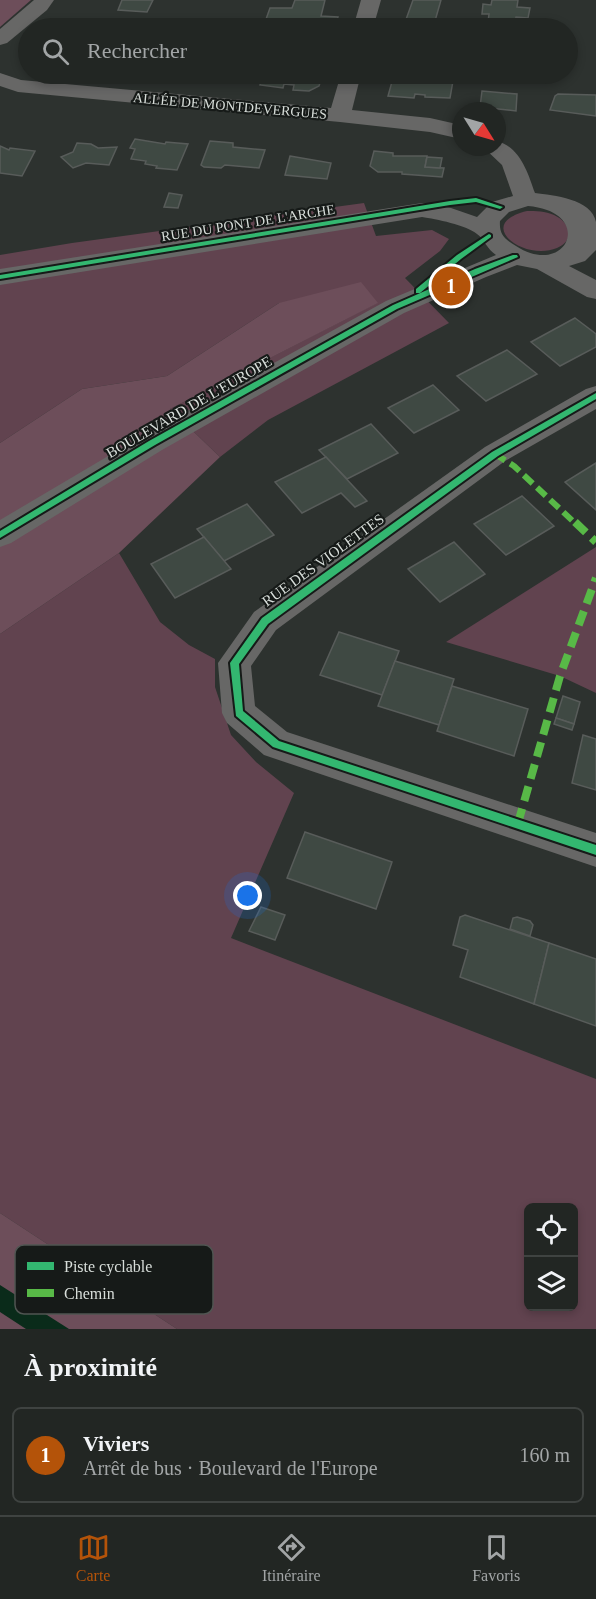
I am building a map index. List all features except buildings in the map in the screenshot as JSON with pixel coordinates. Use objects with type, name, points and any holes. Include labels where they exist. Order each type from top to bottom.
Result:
[{"type":"street","points":[[25,18],[44,0]]},
{"type":"street","points":[[366,18],[371,0]]},
{"type":"street","points":[[0,39],[18,24]]},
{"type":"street","name":"ALLÉE DE MONTDEVERGUES","points":[[0,79],[18,86],[430,125],[452,130]]},
{"type":"street","points":[[340,116],[348,84]]},
{"type":"street","name":"ALLÉE DE MONTDEVERGUES","points":[[0,101],[452,143]]},
{"type":"street","points":[[503,156],[512,162],[526,199]]},
{"type":"street","points":[[558,203],[578,212],[593,224],[590,241],[579,254],[564,261],[545,263],[515,257],[504,251],[488,233],[486,222],[500,207],[526,199],[558,203],[596,202]]},
{"type":"street","name":"RUE DU PONT DE L'ARCHE","points":[[0,278],[422,210],[443,213],[488,233]]},
{"type":"street","name":"BOULEVARD DE L'EUROPE","points":[[395,308],[488,233]]},
{"type":"street","points":[[579,254],[596,281]]},
{"type":"street","name":"BOULEVARD DE L'EUROPE","points":[[0,535],[152,443],[395,308],[477,271],[515,257]]},
{"type":"street","points":[[545,263],[596,291]]},
{"type":"street","name":"RUE DES VIOLETTES","points":[[596,396],[495,454],[265,621],[234,663],[239,713],[276,744],[596,850]]},
{"type":"shaded area","points":[[0,0],[31,0],[0,27]]},
{"type":"shaded area","points":[[364,203],[376,236],[432,230],[449,239],[440,251],[405,278],[449,323],[268,420],[220,457],[170,409],[377,303],[279,303],[167,376],[82,389],[0,443],[0,255]]},
{"type":"shaded area","points":[[527,211],[547,213],[560,218],[569,231],[569,236],[563,245],[544,251],[531,250],[509,240],[504,232],[504,224],[511,217]]},
{"type":"shaded area","points":[[361,282],[378,303],[170,409],[220,457],[119,553],[0,634],[0,443],[82,389],[167,376],[279,303]]},
{"type":"shaded area","points":[[596,547],[596,693],[560,676],[446,642]]},
{"type":"shaded area","points":[[119,553],[160,622],[189,645],[215,659],[215,687],[231,735],[256,762],[294,793],[231,938],[596,1079],[596,1329],[177,1329],[154,1314],[213,1314],[213,1245],[49,1245],[0,1213],[0,634]]},
{"type":"shaded area","points":[[0,1213],[49,1245],[15,1245],[15,1314],[154,1314],[177,1329],[0,1329]]},
{"type":"shaded area","points":[[0,1285],[15,1295],[15,1314],[45,1314],[69,1329],[26,1329],[0,1312]]},
{"type":"marked path","points":[[495,454],[514,466],[596,542]]},
{"type":"marked path","points":[[518,823],[560,676],[596,578]]},
{"type":"cycle path","points":[[0,277],[450,203],[476,200],[500,207]]},
{"type":"cycle path","points":[[418,291],[489,236]]},
{"type":"cycle path","points":[[0,535],[152,443],[395,307],[515,257]]},
{"type":"cycle path","points":[[596,396],[495,454],[265,621],[234,663],[239,713],[276,744],[596,850]]},
{"type":"place","name":"Viviers","points":[[451,286]]}]
